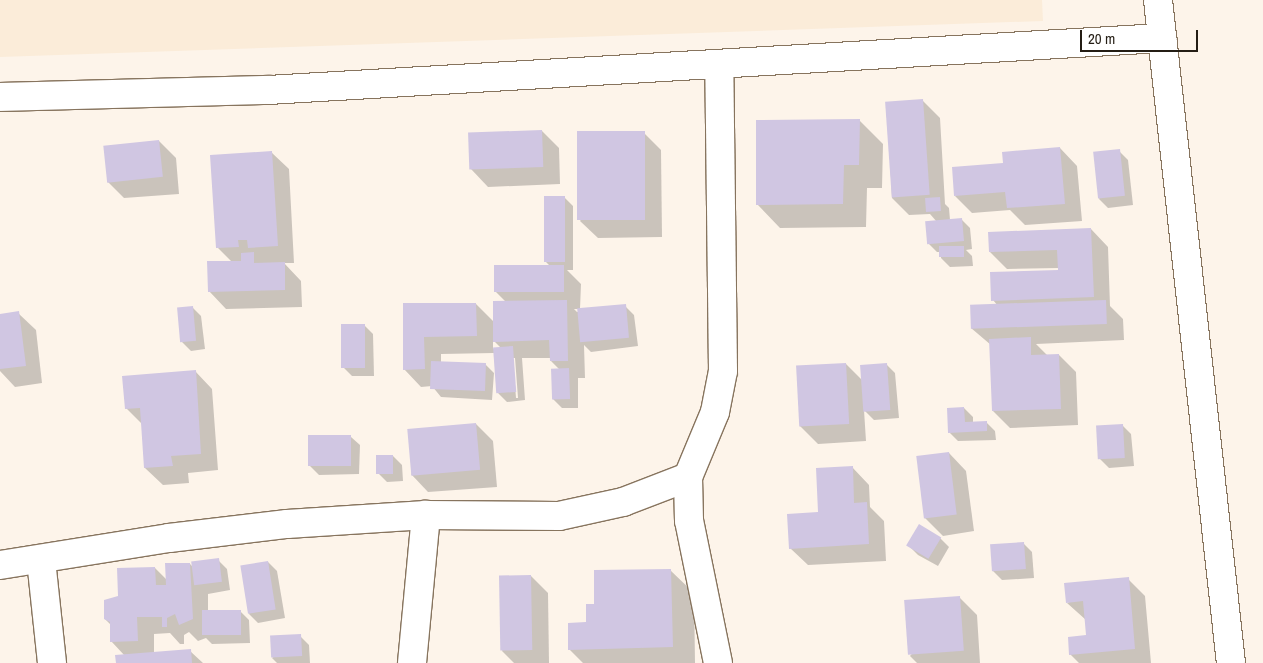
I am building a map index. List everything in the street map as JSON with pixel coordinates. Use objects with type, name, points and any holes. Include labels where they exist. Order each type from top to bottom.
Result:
[{"type":"street","points":[[1158,0],[1232,663]]},
{"type":"street","points":[[0,97],[268,90],[1162,38]]},
{"type":"street","points":[[718,663],[689,522],[688,477],[715,412],[723,371],[719,65]]},
{"type":"street","points":[[0,565],[169,538],[277,525],[426,515],[559,516],[623,502],[688,477]]},
{"type":"street","points":[[412,663],[426,515]]},
{"type":"street","points":[[40,560],[52,663]]},
{"type":"shaded area","points":[[0,0],[1042,0],[1043,21],[0,57]]},
{"type":"building","points":[[923,99],[930,195],[892,197],[885,102]]},
{"type":"building","points":[[860,119],[859,165],[844,165],[843,204],[756,205],[756,120]]},
{"type":"building","points":[[542,130],[543,167],[469,170],[468,133]]},
{"type":"building","points":[[577,131],[645,131],[645,220],[577,220]]},
{"type":"building","points":[[159,140],[163,177],[107,183],[103,146]]},
{"type":"building","points":[[1060,147],[1065,204],[1007,208],[1005,192],[954,196],[952,167],[1003,163],[1002,152]]},
{"type":"building","points":[[1120,149],[1125,196],[1098,199],[1093,152]]},
{"type":"building","points":[[272,151],[278,246],[248,248],[247,240],[238,240],[239,247],[216,248],[210,155]]},
{"type":"building","points":[[544,196],[565,196],[565,262],[544,262]]},
{"type":"building","points":[[940,197],[941,211],[926,212],[925,198]]},
{"type":"building","points":[[962,218],[964,241],[927,244],[925,221]]},
{"type":"building","points":[[1091,228],[1094,297],[991,301],[990,272],[1058,270],[1057,250],[989,252],[988,232]]},
{"type":"building","points":[[939,246],[964,246],[964,257],[939,257]]},
{"type":"building","points":[[254,252],[254,263],[285,262],[285,290],[208,292],[207,261],[241,261],[241,253]]},
{"type":"building","points":[[494,265],[564,265],[564,292],[494,292]]},
{"type":"building","points":[[567,300],[568,361],[550,361],[549,340],[493,342],[493,301]]},
{"type":"building","points":[[1106,300],[1107,324],[971,329],[970,305]]},
{"type":"building","points":[[403,303],[476,303],[477,336],[424,337],[425,369],[403,370]]},
{"type":"building","points":[[626,304],[629,338],[580,342],[577,308]]},
{"type":"building","points":[[193,306],[196,341],[180,342],[177,307]]},
{"type":"building","points":[[19,311],[26,366],[0,369],[0,314]]},
{"type":"building","points":[[341,324],[365,324],[365,368],[341,368]]},
{"type":"building","points":[[1031,337],[1031,355],[1059,354],[1061,409],[992,411],[989,339]]},
{"type":"building","points":[[513,346],[516,392],[496,393],[493,347]]},
{"type":"building","points":[[431,361],[486,363],[485,391],[430,389]]},
{"type":"building","points":[[846,363],[849,424],[799,427],[796,366]]},
{"type":"building","points":[[887,363],[890,410],[863,412],[860,365]]},
{"type":"building","points":[[569,368],[570,399],[552,400],[551,369]]},
{"type":"building","points":[[196,370],[201,454],[171,456],[173,466],[144,468],[140,408],[125,409],[122,376]]},
{"type":"building","points":[[964,407],[965,422],[987,421],[987,431],[948,433],[947,408]]},
{"type":"building","points":[[476,423],[480,470],[411,476],[407,429]]},
{"type":"building","points":[[1123,424],[1125,458],[1098,459],[1096,425]]},
{"type":"building","points":[[308,435],[351,435],[351,466],[308,466]]},
{"type":"building","points":[[949,452],[957,515],[924,519],[916,456]]},
{"type":"building","points":[[376,455],[393,455],[393,474],[376,474]]},
{"type":"building","points":[[853,466],[854,503],[867,502],[869,544],[789,549],[787,514],[818,512],[816,468]]},
{"type":"building","points":[[919,524],[941,537],[928,559],[906,545]]},
{"type":"building","points":[[1024,542],[1026,569],[992,571],[990,544]]},
{"type":"building","points":[[219,558],[222,582],[194,585],[191,561]]},
{"type":"building","points":[[268,561],[276,609],[248,614],[240,565]]},
{"type":"building","points":[[165,563],[190,563],[193,619],[179,625],[175,614],[167,618],[167,627],[162,627],[162,617],[137,617],[138,641],[110,642],[110,622],[104,619],[104,600],[118,596],[117,568],[155,567],[156,585],[166,585]]},
{"type":"building","points":[[671,569],[673,647],[568,650],[568,623],[586,622],[586,604],[594,604],[594,570]]},
{"type":"building","points":[[531,575],[532,650],[500,651],[499,576]]},
{"type":"building","points":[[1129,577],[1135,649],[1069,655],[1068,637],[1086,635],[1083,601],[1066,603],[1064,583]]},
{"type":"building","points":[[960,596],[964,651],[908,655],[904,600]]},
{"type":"building","points":[[202,610],[241,610],[241,635],[202,635]]},
{"type":"building","points":[[301,634],[302,656],[271,658],[270,636]]},
{"type":"building","points":[[191,649],[192,663],[116,663],[115,655]]}]
